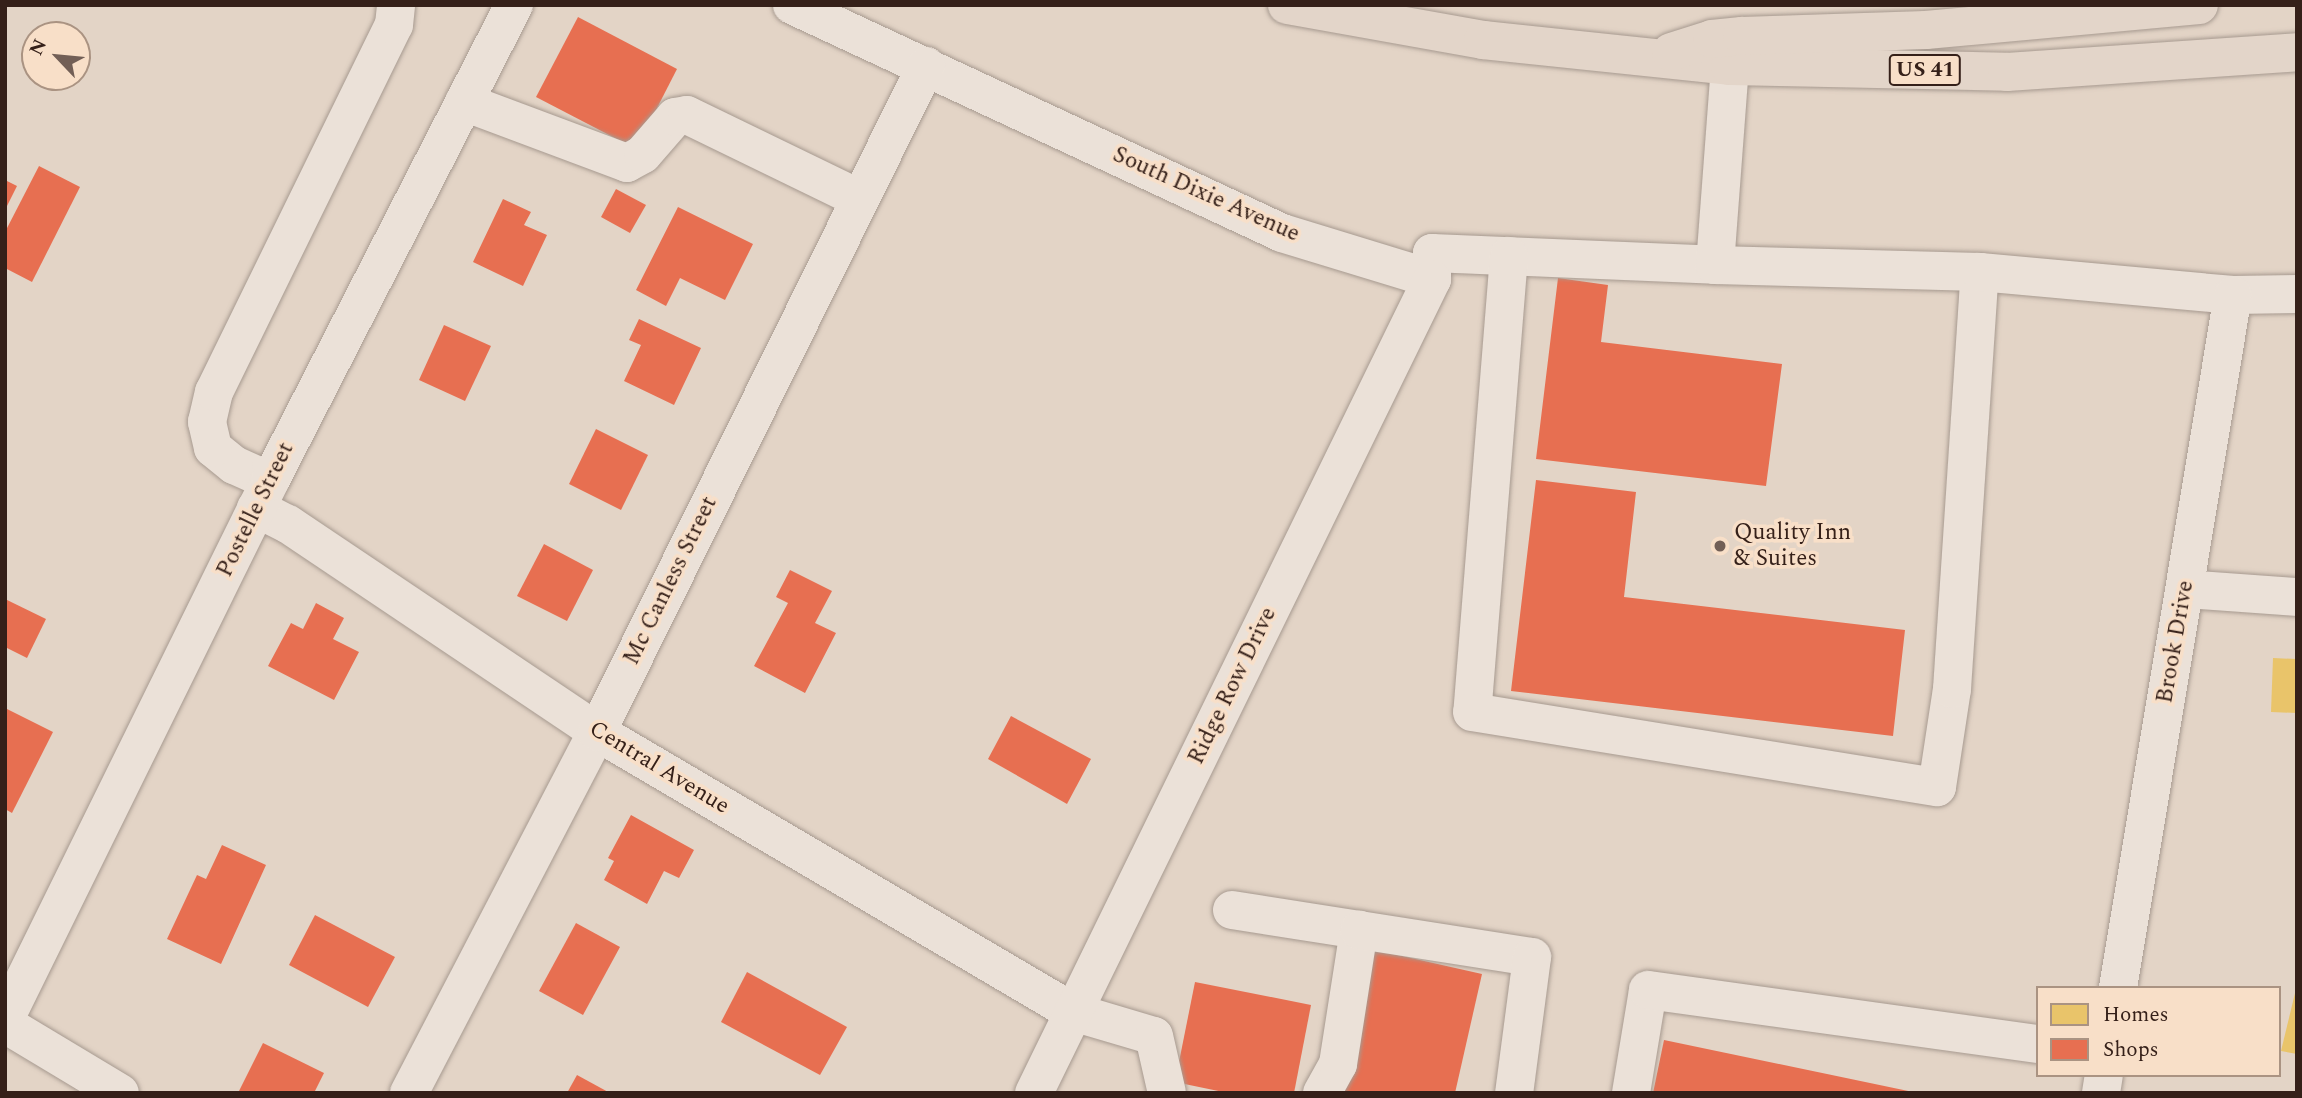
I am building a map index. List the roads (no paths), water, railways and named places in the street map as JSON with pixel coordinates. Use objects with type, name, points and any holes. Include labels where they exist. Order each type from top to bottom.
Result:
[{"type":"main road","name":"US 41","points":[[1287,5],[1483,40],[1730,66],[2007,72],[2297,52]]},
{"type":"main road","points":[[1657,59],[1712,39],[1742,36],[1926,30],[2199,5]]},
{"type":"street","name":"Central Avenue","points":[[396,5],[394,24],[214,391],[207,422],[213,448],[234,465],[288,524],[597,732],[1073,1012],[1154,1036],[1167,1093]]},
{"type":"street","name":"Postelle Street","points":[[5,1019],[263,495],[514,5]]},
{"type":"street","name":"South Dixie Avenue","points":[[792,5],[1282,233],[1432,279]]},
{"type":"street","name":"Mc Canless Street","points":[[409,1093],[597,732],[926,66]]},
{"type":"street","points":[[1715,265],[1730,66]]},
{"type":"street","points":[[464,102],[627,163],[643,154],[675,117],[687,115],[860,199]]},
{"type":"street","points":[[1432,279],[1432,253],[1715,265],[1980,272],[2233,295],[2297,294]]},
{"type":"street","points":[[1509,256],[1472,712],[1937,787],[1952,689],[1980,272]]},
{"type":"street","name":"Ridge Row Drive","points":[[1034,1093],[1432,279]]},
{"type":"street","name":"Brook Drive","points":[[2118,986],[2233,295]]},
{"type":"street","points":[[2185,590],[2297,597]]},
{"type":"street","points":[[1232,910],[1532,957],[1514,1093]]},
{"type":"street","points":[[1322,1093],[1338,1064],[1359,930]]},
{"type":"street","points":[[1631,1093],[1648,990],[2036,1044]]},
{"type":"street","points":[[5,1024],[119,1092]]},
{"type":"place","name":"Quality Inn & Suites","points":[[1720,546]]}]
